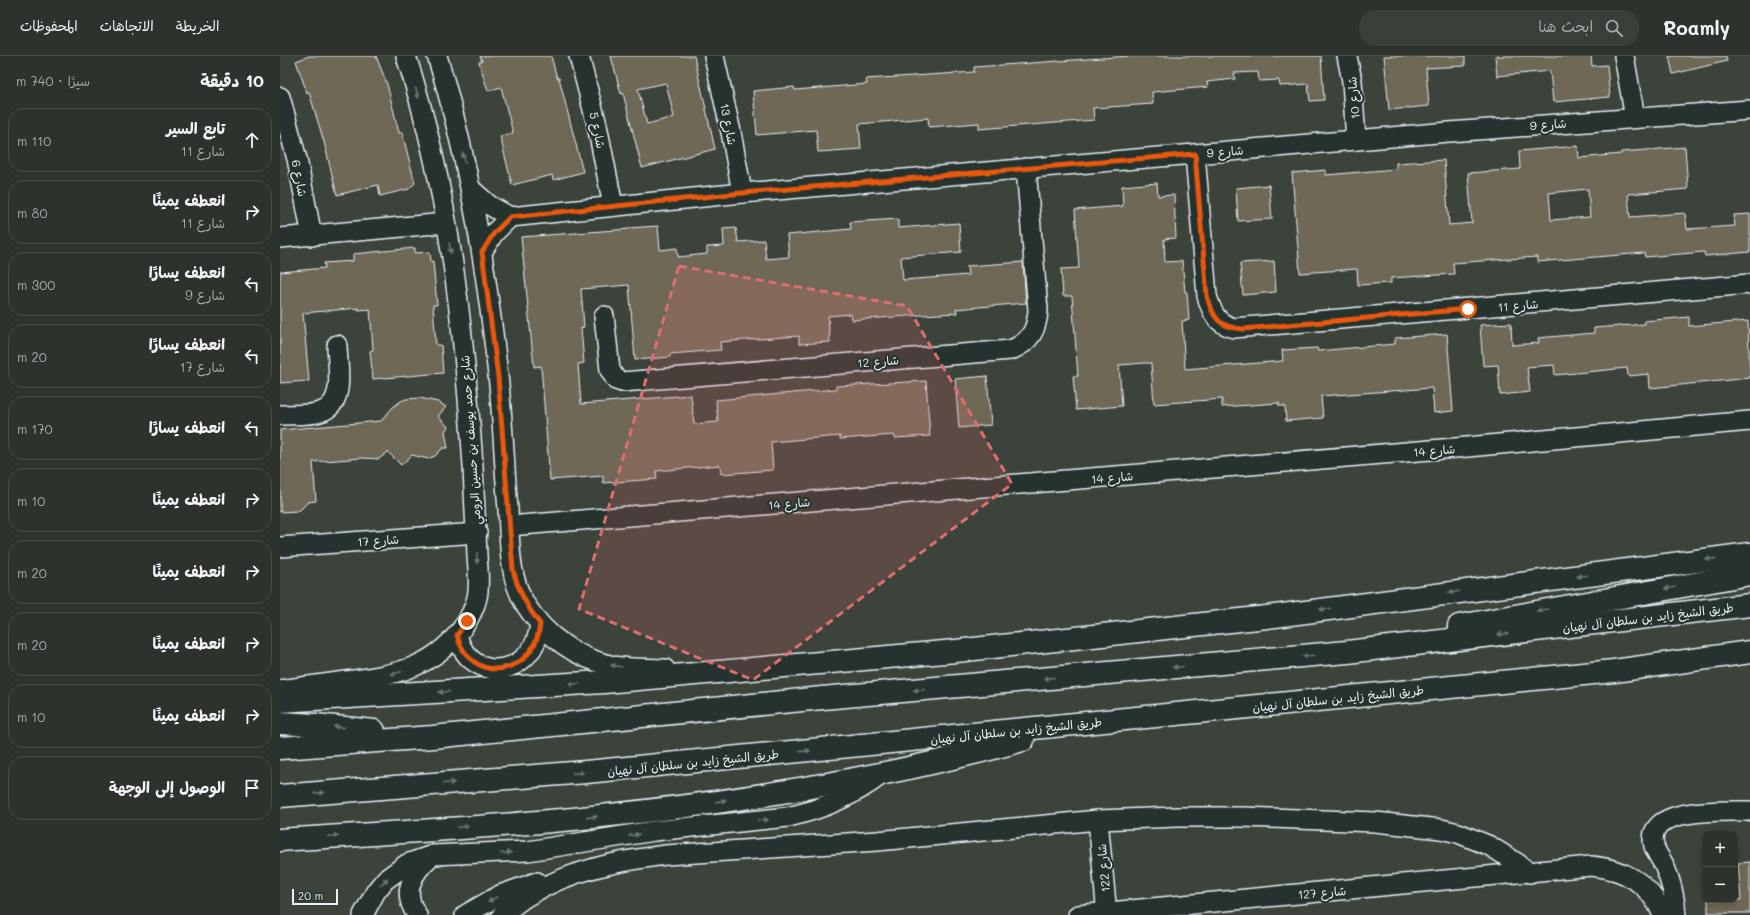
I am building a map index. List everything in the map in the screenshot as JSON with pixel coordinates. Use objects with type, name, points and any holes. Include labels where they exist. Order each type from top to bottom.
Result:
[{"type":"main road","points":[[280,701],[578,684],[956,651],[1267,617],[1750,554]]},
{"type":"main road","points":[[1347,652],[1391,640],[1481,621],[1750,574]]},
{"type":"main road","name":"طريق الشيخ زايد بن سلطان آل نهيان","points":[[280,748],[433,737],[822,698],[1347,652],[1750,605]]},
{"type":"main road","name":"طريق الشيخ زايد بن سلطان آل نهيان","points":[[280,796],[586,772],[1614,672],[1749,652]]},
{"type":"main road","points":[[280,723],[315,724],[433,737]]},
{"type":"main road","points":[[280,840],[566,819],[653,810],[755,796],[884,773],[1011,743],[1085,723]]},
{"type":"street","name":"شارع حمد يوسف بن حسين الرومي","points":[[280,690],[385,676],[400,672],[428,660],[440,652],[457,635],[472,612],[478,590],[477,533],[467,379],[458,296],[432,150],[406,56]]},
{"type":"street","points":[[437,56],[452,103],[471,189],[482,252],[498,377],[513,570],[525,604],[540,624],[550,634],[573,651],[601,662],[630,667],[710,672]]},
{"type":"street","name":"شارع 5","points":[[579,56],[597,125],[613,206]]},
{"type":"street","name":"شارع 13","points":[[714,56],[731,132],[742,193]]},
{"type":"street","name":"شارع 10","points":[[1348,56],[1352,81],[1356,140]]},
{"type":"street","points":[[1624,56],[1635,118]]},
{"type":"street","name":"شارع 6","points":[[280,97],[297,159],[312,236]]},
{"type":"street","name":"شارع 9","points":[[510,217],[742,193],[1026,168],[1356,140],[1750,110]]},
{"type":"street","name":"شارع 11","points":[[1195,154],[1207,296],[1213,314],[1219,322],[1225,326],[1234,328],[1750,284]]},
{"type":"street","name":"شارع 12","points":[[604,316],[610,370],[616,380],[622,382],[1011,350],[1026,342],[1031,336],[1037,323],[1038,310],[1026,168]]},
{"type":"street","points":[[471,189],[489,205],[510,217],[494,233],[482,252]]},
{"type":"street","points":[[280,238],[446,223]]},
{"type":"street","points":[[280,415],[321,412],[332,404],[338,391],[336,345]]},
{"type":"street","name":"شارع 14","points":[[509,526],[1459,448],[1750,421]]},
{"type":"street","name":"شارع 14","points":[[1714,425],[1750,426]]},
{"type":"street","name":"شارع 17","points":[[280,547],[477,533]]},
{"type":"street","points":[[457,635],[460,645],[472,660],[488,668],[503,668],[516,664],[525,659],[531,652],[539,634],[540,624]]},
{"type":"street","points":[[363,915],[369,902],[385,880],[407,864],[433,855],[534,850],[689,827],[788,817],[806,813],[840,800],[884,773]]},
{"type":"street","points":[[1676,915],[1675,902],[1668,875],[1654,845],[1654,835],[1656,830],[1664,821],[1685,814],[1750,812]]},
{"type":"street","points":[[502,915],[526,897],[570,876],[616,862],[666,855],[870,841],[1098,820],[1177,817],[1272,817],[1375,822],[1441,829],[1458,833],[1490,846],[1530,873]]},
{"type":"street","name":"شارع 122","points":[[1098,820],[1107,914]]},
{"type":"street","points":[[417,915],[413,909],[409,896],[411,883],[419,868],[433,855]]},
{"type":"street","name":"شارع 127","points":[[1078,915],[1107,914],[1566,870],[1591,866],[1609,868],[1626,874],[1641,884],[1654,898],[1663,915]]},
{"type":"street","name":"شارع 127","points":[[1566,870],[1605,878],[1620,884],[1633,893],[1652,915]]},
{"type":"street","points":[[465,915],[500,895],[517,888],[552,878],[570,876]]},
{"type":"highlighted area","points":[[679,266],[907,306],[1012,484],[753,680],[579,609]]},
{"type":"building","points":[[309,56],[376,56],[387,84],[399,133],[402,132],[415,183],[409,189],[380,196],[378,185],[337,195],[324,142],[309,92],[307,93],[296,61]]},
{"type":"building","points":[[480,56],[551,56],[557,78],[559,78],[583,172],[553,180],[552,175],[512,185],[500,136],[513,133],[501,87],[488,91],[479,62],[482,61]]},
{"type":"building","points":[[611,56],[694,56],[715,149],[642,168],[623,93],[621,94]],"holes":[[[666,83],[674,117],[647,124],[638,89]]]},
{"type":"building","points":[[1130,56],[1321,56],[1324,100],[1310,101],[1308,84],[1280,86],[1279,80],[1259,81],[1258,72],[1234,73],[1235,79],[1207,82],[1208,87],[1152,92],[1153,104],[1093,108],[1094,120],[979,129],[979,123],[929,127],[928,118],[859,124],[861,149],[818,152],[816,130],[757,135],[753,91],[794,87],[795,90],[867,84],[866,79],[974,72],[974,67]]},
{"type":"building","points":[[1384,56],[1465,56],[1465,66],[1426,68],[1429,106],[1389,110]]},
{"type":"building","points":[[1495,56],[1591,56],[1592,66],[1607,65],[1610,97],[1553,102],[1550,71],[1497,76]]},
{"type":"building","points":[[1669,56],[1726,56],[1727,61],[1673,74]]},
{"type":"building","points":[[1578,146],[1579,158],[1621,154],[1621,152],[1685,147],[1688,189],[1628,194],[1630,217],[1685,213],[1687,229],[1735,226],[1734,215],[1750,214],[1750,252],[1705,256],[1704,252],[1645,257],[1644,253],[1537,262],[1537,257],[1453,263],[1454,274],[1391,278],[1391,283],[1358,285],[1357,269],[1300,273],[1292,173],[1326,170],[1326,175],[1396,169],[1396,163],[1444,160],[1449,225],[1472,223],[1468,173],[1520,169],[1519,151]],"holes":[[[1588,189],[1590,217],[1551,220],[1549,193]]]},
{"type":"building","points":[[1157,183],[1158,196],[1174,195],[1176,238],[1164,239],[1165,262],[1182,261],[1185,292],[1187,292],[1189,320],[1182,321],[1185,369],[1283,361],[1282,350],[1317,348],[1318,351],[1395,344],[1395,338],[1447,334],[1453,411],[1434,413],[1432,388],[1321,396],[1323,418],[1286,421],[1285,406],[1279,406],[1279,403],[1222,407],[1222,399],[1154,404],[1151,363],[1119,365],[1122,406],[1076,410],[1073,376],[1078,376],[1072,296],[1063,296],[1061,269],[1079,268],[1075,210],[1123,206],[1122,186]]},
{"type":"building","points":[[1269,185],[1272,219],[1238,221],[1236,188]]},
{"type":"building","points":[[898,219],[898,228],[959,223],[961,252],[901,257],[903,280],[968,275],[967,266],[1023,262],[1026,303],[956,309],[957,313],[852,320],[851,314],[828,316],[830,342],[799,344],[799,336],[720,342],[721,350],[670,354],[670,357],[635,360],[629,285],[581,289],[584,327],[581,328],[584,363],[578,364],[581,404],[691,395],[694,424],[718,422],[716,400],[836,389],[836,386],[926,381],[930,436],[895,438],[894,435],[840,439],[840,436],[771,442],[773,470],[721,474],[720,465],[656,471],[657,479],[603,483],[603,476],[550,480],[541,366],[534,367],[521,237],[658,226],[660,250],[677,248],[678,257],[707,254],[707,247],[724,246],[723,229],[736,228],[738,242],[764,240],[766,259],[789,257],[787,235],[851,229],[850,222]]},
{"type":"building","points":[[415,248],[415,253],[430,252],[431,262],[433,261],[437,305],[433,305],[436,345],[441,345],[443,373],[373,379],[370,351],[373,350],[370,309],[358,310],[358,308],[303,313],[309,381],[280,383],[280,272],[325,268],[324,263],[353,261],[353,254]]},
{"type":"building","points":[[1274,261],[1276,292],[1243,295],[1240,263]]},
{"type":"building","points":[[1689,317],[1689,326],[1748,321],[1750,378],[1650,388],[1649,374],[1628,376],[1627,368],[1555,375],[1554,365],[1527,367],[1530,392],[1500,395],[1498,365],[1483,366],[1480,325],[1511,323],[1512,345],[1539,343],[1538,338],[1594,333],[1594,328],[1645,324],[1644,321]]},
{"type":"building","points":[[987,376],[991,425],[959,428],[955,379]]},
{"type":"building","points":[[420,398],[438,402],[446,407],[438,416],[448,427],[445,431],[448,448],[443,448],[435,456],[428,459],[412,455],[401,465],[388,452],[379,459],[362,458],[313,462],[316,501],[308,502],[299,511],[280,512],[280,430],[381,421],[393,407],[401,401]]},
{"type":"building","points":[[1750,862],[1750,913],[1708,913],[1708,903],[1738,903],[1738,900],[1741,900],[1738,863]]},
{"type":"route","points":[[467,621],[457,635],[460,645],[472,660],[488,668],[498,669],[508,667],[525,659],[531,652],[539,634],[540,624],[525,604],[513,570],[498,377],[482,252],[494,233],[510,217],[742,193],[1195,154],[1207,296],[1213,314],[1219,322],[1225,326],[1244,329],[1468,309]]}]
